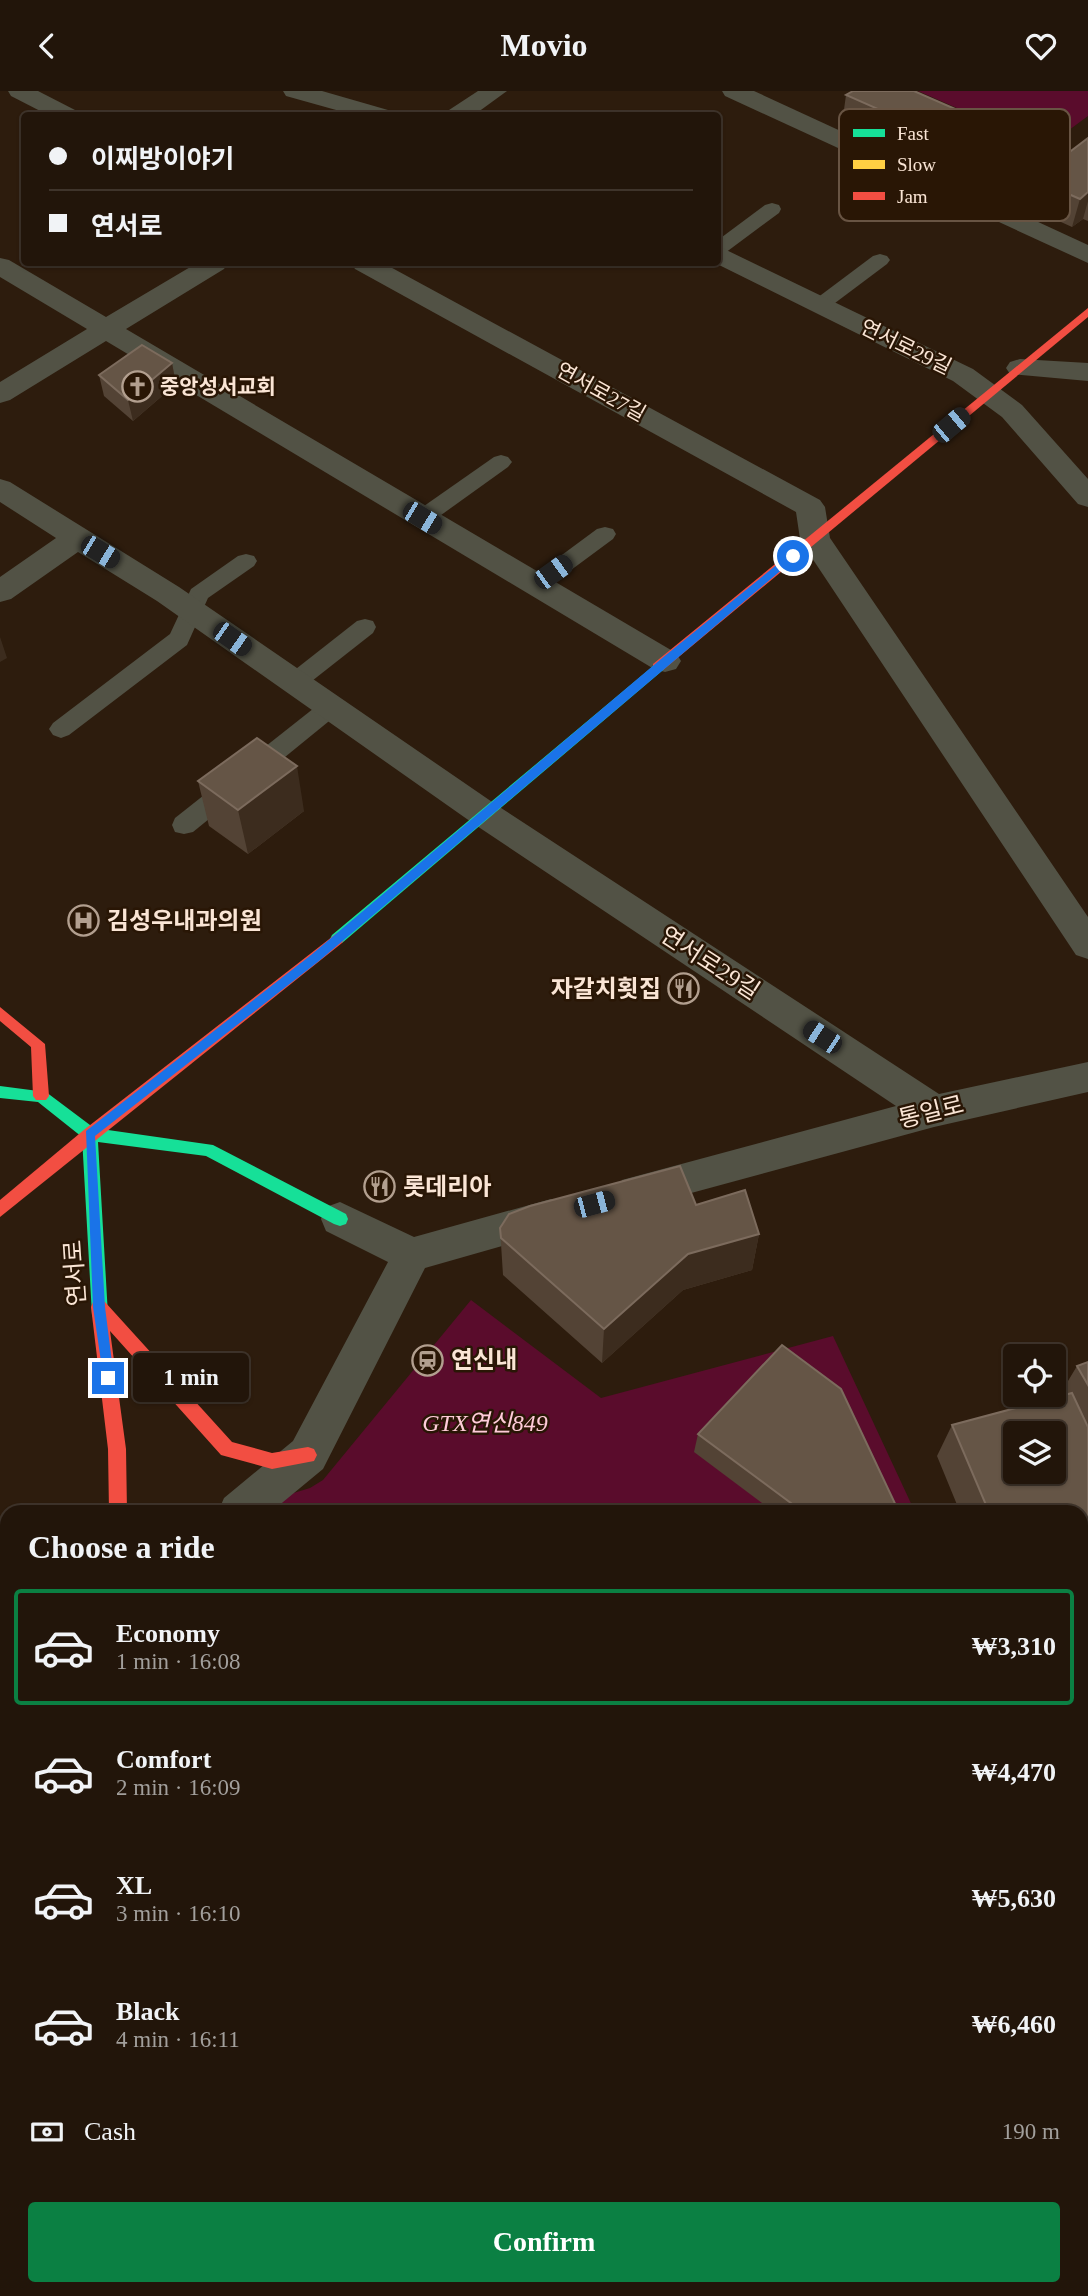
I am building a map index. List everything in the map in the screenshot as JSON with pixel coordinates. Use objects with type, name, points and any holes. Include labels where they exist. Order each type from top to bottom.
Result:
[{"type":"street","points":[[20,91],[60,112]]},
{"type":"street","points":[[295,91],[368,112]]},
{"type":"street","points":[[463,112],[495,91]]},
{"type":"street","points":[[734,91],[839,140]]},
{"type":"street","points":[[1015,221],[1088,255]]},
{"type":"street","points":[[721,256],[820,305]]},
{"type":"street","points":[[0,266],[664,661]]},
{"type":"street","points":[[0,394],[210,266]]},
{"type":"street","name":"연서로27길","points":[[369,266],[810,507],[815,538]]},
{"type":"street","name":"연서로29길","points":[[820,305],[963,375],[990,393],[1012,411],[1088,496]]},
{"type":"street","points":[[0,1210],[90,1134],[315,958],[664,661],[1088,311]]},
{"type":"street","points":[[1020,368],[1088,372]]},
{"type":"street","points":[[0,489],[190,610]]},
{"type":"street","points":[[0,592],[77,538]]},
{"type":"street","points":[[815,538],[1088,945]]},
{"type":"street","name":"연서로29길","points":[[190,610],[486,815],[934,1111]]},
{"type":"street","points":[[0,1013],[38,1044],[41,1096]]},
{"type":"street","name":"통일로","points":[[412,1255],[934,1111],[1088,1077]]},
{"type":"street","points":[[0,1093],[41,1096],[90,1134],[208,1150],[412,1255],[308,1455],[247,1505]]},
{"type":"street","name":"연서로","points":[[90,1134],[99,1307],[117,1449],[118,1505]]},
{"type":"street","points":[[99,1307],[227,1449],[272,1461],[308,1455]]},
{"type":"lane","points":[[721,247],[772,209]]},
{"type":"lane","points":[[820,305],[880,260]]},
{"type":"lane","points":[[422,518],[501,463]]},
{"type":"lane","points":[[536,585],[605,534]]},
{"type":"lane","points":[[61,729],[179,639],[190,610],[200,594],[246,561]]},
{"type":"lane","points":[[295,682],[365,627]]},
{"type":"lane","points":[[184,825],[331,707]]},
{"type":"green space","points":[[918,91],[1088,91],[1088,116],[1070,129],[1070,109],[959,109]]},
{"type":"green space","name":"GTX연신849","points":[[471,1300],[601,1398],[833,1336],[912,1505],[271,1505],[323,1480]]},
{"type":"building","points":[[853,91],[914,91],[955,109],[878,109],[846,95]]},
{"type":"building","points":[[1088,138],[1088,192],[1080,199],[1070,195],[1070,152]]},
{"type":"building","points":[[142,345],[172,363],[128,400],[99,375]]},
{"type":"building","points":[[257,738],[297,766],[238,810],[198,781]]},
{"type":"building","points":[[680,1166],[696,1205],[745,1190],[759,1234],[688,1254],[604,1329],[501,1238],[500,1228],[509,1214]]},
{"type":"building","points":[[782,1345],[841,1389],[896,1505],[794,1505],[698,1434]]},
{"type":"building","points":[[1088,1362],[1088,1385],[1077,1366]]},
{"type":"building","points":[[1072,1393],[1088,1427],[1088,1505],[986,1505],[952,1425],[1020,1407],[1066,1407],[1066,1395]]},
{"type":"traffic: fast","points":[[337,939],[658,667]]},
{"type":"traffic: fast","points":[[0,1092],[41,1096],[90,1134],[100,1315]]},
{"type":"traffic: fast","points":[[90,1134],[208,1150],[340,1219]]},
{"type":"traffic: jam","points":[[658,667],[1088,311]]},
{"type":"traffic: jam","points":[[0,1210],[90,1134],[337,939]]},
{"type":"traffic: jam","points":[[0,1013],[38,1044],[41,1096]]},
{"type":"traffic: jam","points":[[99,1307],[227,1449],[272,1461],[308,1455]]},
{"type":"traffic: jam","points":[[100,1315],[117,1449],[118,1505]]},
{"type":"place","name":"중앙성서교회","points":[[137,387]]},
{"type":"place","name":"김성우내과의원","points":[[84,921]]},
{"type":"place","name":"자갈치횟집","points":[[684,989]]},
{"type":"place","name":"롯데리아","points":[[380,1187]]},
{"type":"place","name":"연신내","points":[[428,1360]]},
{"type":"route","points":[[108,1378],[99,1307],[90,1134],[315,958],[664,661],[793,556]]}]
